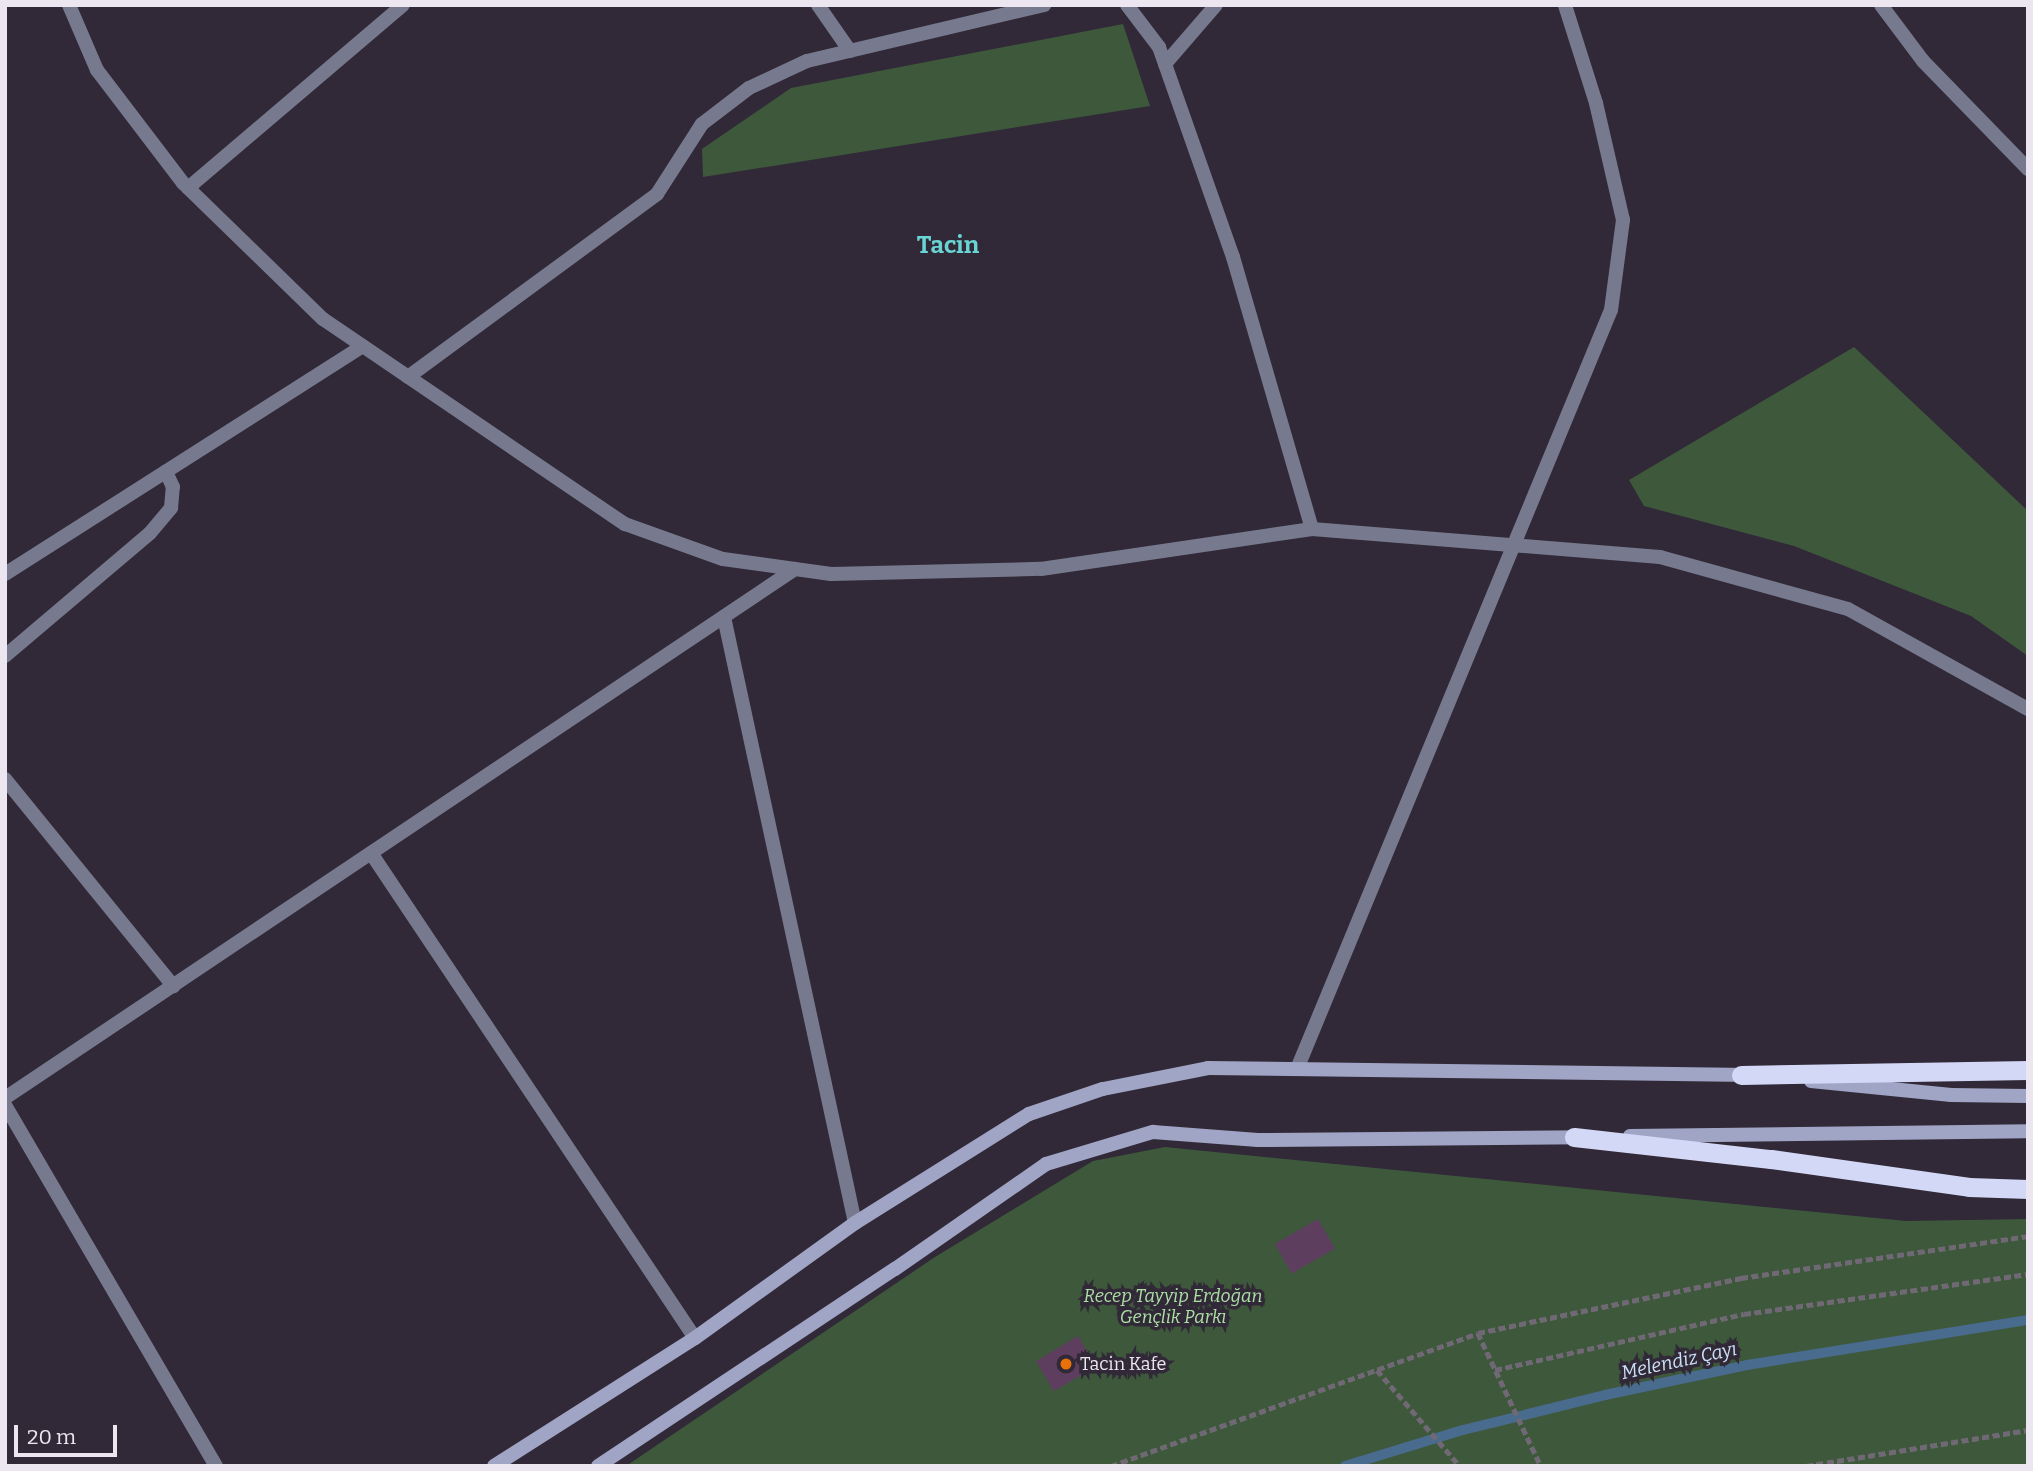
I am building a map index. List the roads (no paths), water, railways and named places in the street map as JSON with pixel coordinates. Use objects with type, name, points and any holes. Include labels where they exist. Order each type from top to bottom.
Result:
[{"type":"highway","points":[[1741,1074],[2028,1070]]},
{"type":"highway","points":[[1574,1137],[1771,1159],[1969,1187],[2028,1189]]},
{"type":"main road","points":[[494,1466],[695,1338],[855,1223],[1029,1114],[1103,1089],[1208,1068],[1741,1074],[1951,1095],[2028,1097]]},
{"type":"main road","points":[[598,1466],[895,1269],[1046,1164],[1153,1132],[1258,1140],[2028,1131]]},
{"type":"street","points":[[69,5],[97,70],[188,188],[323,319],[625,524],[723,559],[831,575],[1041,569],[1312,529],[1515,543],[1660,557],[1848,610],[2028,709]]},
{"type":"street","points":[[188,188],[403,5]]},
{"type":"street","points":[[818,5],[850,51]]},
{"type":"street","points":[[408,377],[657,194],[702,124],[749,88],[807,61],[1044,5]]},
{"type":"street","points":[[1127,5],[1159,47],[1233,257],[1312,529]]},
{"type":"street","points":[[1165,64],[1216,5]]},
{"type":"street","points":[[1297,1069],[1611,310],[1623,220],[1596,103],[1565,5]]},
{"type":"street","points":[[1881,5],[1923,61],[2028,169]]},
{"type":"street","points":[[5,574],[363,346]]},
{"type":"street","points":[[5,656],[150,533],[171,508],[173,487],[166,472]]},
{"type":"street","points":[[5,1098],[795,569]]},
{"type":"street","points":[[724,617],[855,1223]]},
{"type":"street","points":[[5,779],[173,986]]},
{"type":"street","points":[[371,853],[695,1338]]},
{"type":"street","points":[[5,1105],[216,1466]]},
{"type":"waterway","name":"Melendiz Çayı","points":[[1345,1466],[1463,1430],[1605,1395],[1747,1365],[2028,1320]]},
{"type":"place","name":"Tacin Kafe","points":[[1066,1364]]},
{"type":"district","name":"Tacin","points":[[948,246]]},
{"type":"park label","name":"Recep Tayyip Erdoğan Gençlik Parkı","points":[[1173,1307]]}]
